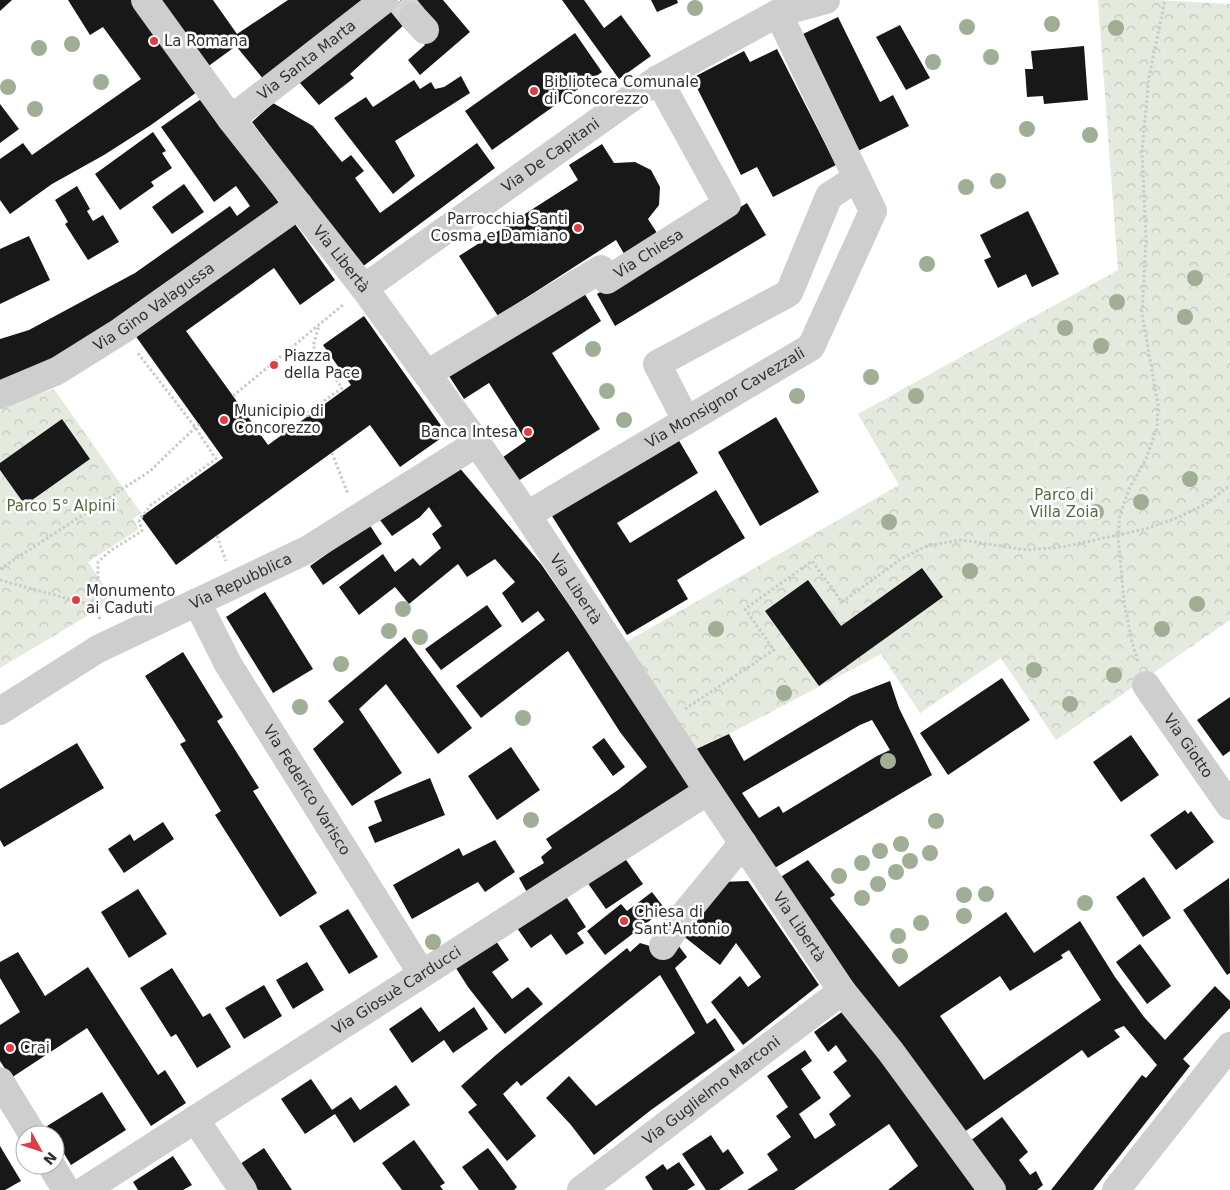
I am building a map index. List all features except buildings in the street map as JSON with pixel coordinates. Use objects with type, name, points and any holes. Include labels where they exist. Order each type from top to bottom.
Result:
[{"type":"street","name":"Via Libertà","points":[[145,0],[231,119],[364,288],[477,443],[527,515],[842,991],[891,1052],[992,1190]]},
{"type":"street","name":"Via Santa Marta","points":[[231,119],[384,0]]},
{"type":"street","name":"Via De Capitani","points":[[364,288],[658,79],[778,14],[826,0]]},
{"type":"street","name":"Via Monsignor Cavezzali","points":[[527,515],[811,347],[873,211],[778,14]]},
{"type":"street","name":"Via Chiesa","points":[[427,374],[601,269],[607,280],[727,204],[658,79]]},
{"type":"street","points":[[686,420],[657,364],[789,292],[829,196],[857,178]]},
{"type":"street","name":"Via Gino Valagussa","points":[[0,395],[57,371],[121,331],[299,205]]},
{"type":"street","name":"Via Repubblica","points":[[0,711],[98,648],[307,550],[477,443]]},
{"type":"street","name":"Via Federico Varisco","points":[[197,602],[228,664],[422,974]]},
{"type":"street","name":"Via Giotto","points":[[1146,686],[1230,806]]},
{"type":"street","name":"Via Giosuè Carducci","points":[[85,1190],[708,791]]},
{"type":"street","points":[[664,946],[683,916],[743,843]]},
{"type":"street","name":"Via Guglielmo Marconi","points":[[581,1190],[842,991]]},
{"type":"street","points":[[1116,1190],[1230,1046]]},
{"type":"street","points":[[0,1081],[27,1125]]},
{"type":"street","points":[[195,1119],[243,1190]]},
{"type":"street","points":[[57,1175],[66,1190]]},
{"type":"path","points":[[1146,686],[1132,642],[1121,576],[1118,535],[1120,515],[1129,489],[1146,459],[1157,428],[1158,405],[1142,314],[1146,239],[1142,151],[1149,77],[1165,0]]},
{"type":"path","points":[[233,396],[364,288]]},
{"type":"path","points":[[308,416],[307,413],[342,388],[313,346],[320,325]]},
{"type":"path","points":[[91,605],[98,594],[98,562],[110,551],[142,531],[139,520],[151,505],[182,485],[216,459],[195,427],[121,331]]},
{"type":"path","points":[[0,569],[150,471],[199,424]]},
{"type":"path","points":[[332,453],[357,519]]},
{"type":"path","points":[[664,723],[774,650],[745,609],[812,561],[842,602],[901,559],[927,546],[961,540],[1027,550],[1062,547],[1146,529],[1179,517],[1206,504],[1230,485]]},
{"type":"path","points":[[217,536],[226,562]]},
{"type":"path","points":[[0,580],[91,605],[104,624]]},
{"type":"green space","name":"Parco di Villa Zoia","points":[[1098,0],[1159,0],[1230,4],[1230,620],[1056,740],[1001,658],[920,713],[881,654],[729,734],[690,752],[621,645],[899,485],[858,414],[1118,270]]},
{"type":"green space","name":"Parco 5° Alpini","points":[[54,389],[141,513],[133,519],[139,529],[88,562],[114,600],[0,668],[0,407]]},
{"type":"tunnel","points":[[400,1],[413,17]]},
{"type":"place","name":"La Romana","points":[[154,41]]},
{"type":"place","name":"Biblioteca Comunale di Concorezzo","points":[[534,91]]},
{"type":"place","name":"Parrocchia Santi Cosma e Damiano","points":[[578,228]]},
{"type":"place","name":"Piazza della Pace","points":[[274,365]]},
{"type":"place","name":"Municipio di Concorezzo","points":[[224,420]]},
{"type":"place","name":"Banca Intesa","points":[[528,432]]},
{"type":"place","name":"Monumento ai Caduti","points":[[76,600]]},
{"type":"place","name":"Chiesa di Sant'Antonio","points":[[624,921]]},
{"type":"place","name":"Crai","points":[[10,1048]]}]
